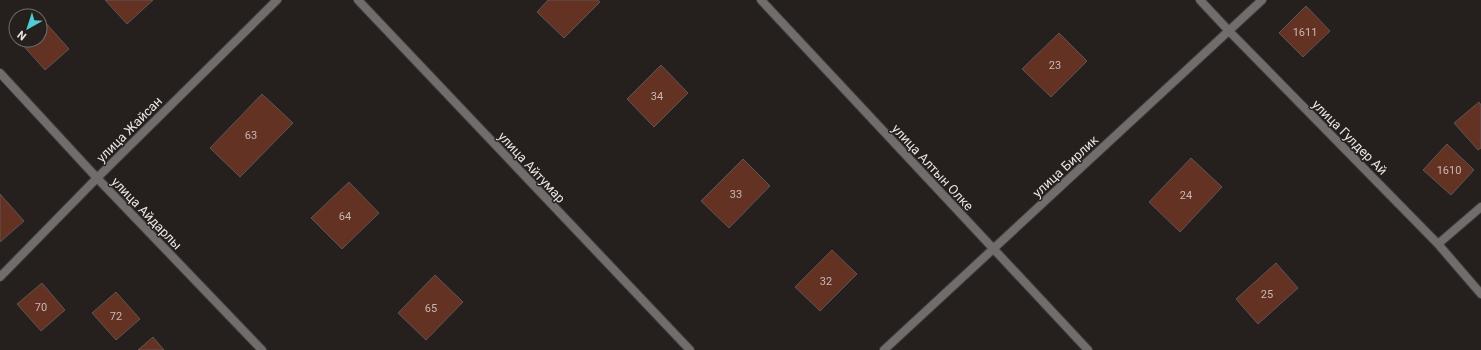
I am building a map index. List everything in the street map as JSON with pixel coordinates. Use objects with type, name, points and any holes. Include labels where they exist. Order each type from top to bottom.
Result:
[{"type":"street","name":"улица Жайсан","points":[[0,277],[97,178],[277,0]]},
{"type":"street","name":"улица Айтумар","points":[[358,0],[690,350]]},
{"type":"street","name":"улица Алтын Олке","points":[[761,0],[1088,350]]},
{"type":"street","name":"улица Гулдер Ай","points":[[1200,0],[1228,31],[1438,244],[1481,294]]},
{"type":"street","name":"улица Бирлик","points":[[884,350],[1262,0]]},
{"type":"street","name":"улица Айдарлы","points":[[0,73],[97,178],[262,350]]},
{"type":"street","points":[[1438,244],[1481,207]]},
{"type":"building","points":[[105,0],[153,0],[127,24]]},
{"type":"building","points":[[548,0],[598,0],[600,2],[564,38],[537,12]]},
{"type":"building","points":[[1306,6],[1330,31],[1303,57],[1279,33]]},
{"type":"building","points":[[48,25],[69,49],[45,70],[25,48],[48,48]]},
{"type":"building","points":[[1059,33],[1087,61],[1051,97],[1022,69]]},
{"type":"building","points":[[661,65],[688,93],[654,127],[627,99]]},
{"type":"building","points":[[262,94],[293,123],[240,177],[210,148]]},
{"type":"building","points":[[1479,102],[1481,105],[1481,148],[1478,150],[1454,123]]},
{"type":"building","points":[[1447,144],[1474,170],[1451,195],[1423,170]]},
{"type":"building","points":[[1191,158],[1222,187],[1180,232],[1149,202]]},
{"type":"building","points":[[743,159],[770,186],[729,228],[701,201]]},
{"type":"building","points":[[349,182],[379,213],[342,249],[311,218]]},
{"type":"building","points":[[0,194],[24,221],[0,242]]},
{"type":"building","points":[[832,250],[857,274],[820,311],[795,287]]},
{"type":"building","points":[[1276,263],[1298,288],[1258,324],[1236,299]]},
{"type":"building","points":[[435,275],[463,302],[426,340],[398,313]]},
{"type":"building","points":[[42,283],[65,310],[41,331],[17,304]]},
{"type":"building","points":[[116,292],[140,319],[116,340],[92,313]]},
{"type":"building","points":[[153,337],[164,350],[138,350]]}]
